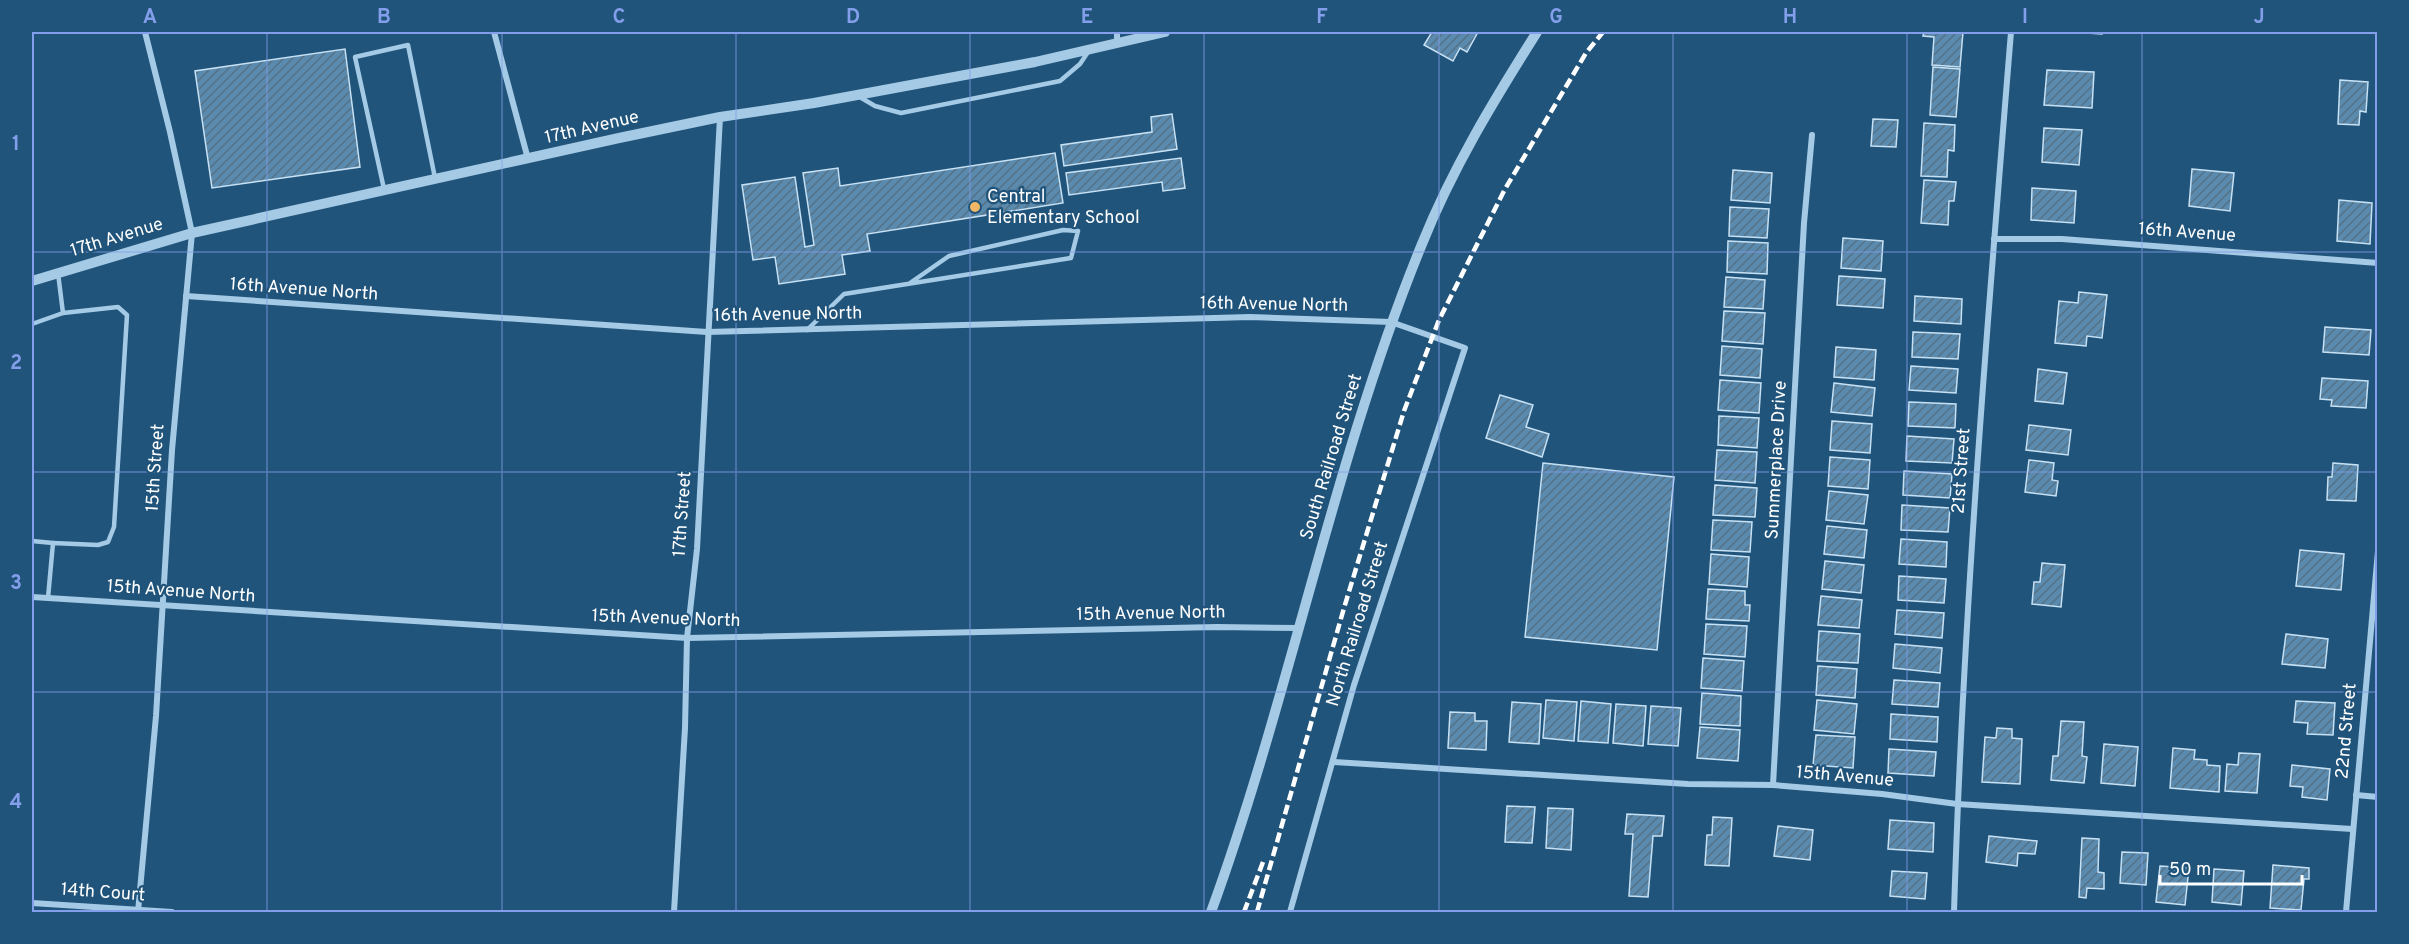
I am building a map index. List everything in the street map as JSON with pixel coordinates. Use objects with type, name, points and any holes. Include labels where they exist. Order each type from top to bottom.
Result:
[{"type":"street","name":"15th Street","points":[[138,911],[156,716],[172,450],[192,233],[145,32]]},
{"type":"street","points":[[494,32],[528,160]]},
{"type":"street","name":"17th Avenue","points":[[32,281],[192,233],[720,117],[1035,62],[1090,49],[1117,37],[1165,32]]},
{"type":"street","name":"South Railroad Street","points":[[1211,912],[1249,803],[1357,429],[1391,321],[1450,182],[1482,122],[1537,32]]},
{"type":"street","name":"21st Street","points":[[1954,912],[1957,804],[1994,239],[2011,32]]},
{"type":"street","name":"17th Street","points":[[674,912],[685,739],[687,638],[697,538],[720,117]]},
{"type":"street","name":"Summerplace Drive","points":[[1773,785],[1804,223],[1812,135]]},
{"type":"street","name":"16th Avenue","points":[[1994,239],[2062,239],[2378,263]]},
{"type":"street","name":"16th Avenue North","points":[[186,296],[707,332],[1250,317],[1391,321]]},
{"type":"street","name":"North Railroad Street","points":[[1290,912],[1354,685],[1393,560],[1465,348],[1391,321]]},
{"type":"street","name":"22nd Street","points":[[2346,912],[2378,551]]},
{"type":"street","name":"15th Avenue North","points":[[32,597],[687,638],[1300,628]]},
{"type":"street","name":"15th Avenue","points":[[1334,762],[1688,784],[1773,785],[1882,794],[1957,804],[2352,829]]},
{"type":"street","points":[[2356,795],[2378,797]]},
{"type":"street","name":"14th Court","points":[[32,903],[172,912]]},
{"type":"lane","points":[[385,192],[355,57],[408,45],[435,180]]},
{"type":"lane","points":[[856,95],[875,106],[901,113],[1060,81],[1080,64],[1090,49]]},
{"type":"lane","points":[[807,330],[844,294],[1071,258],[1078,231],[1064,230],[949,256],[910,283]]},
{"type":"lane","points":[[58,273],[63,313]]},
{"type":"lane","points":[[32,324],[63,313],[118,307],[127,315],[114,527],[108,542],[98,545],[32,541]]},
{"type":"lane","points":[[48,598],[53,543]]},
{"type":"building","points":[[1432,32],[1478,32],[1467,52],[1460,48],[1453,61],[1424,45]]},
{"type":"building","points":[[1924,32],[1963,32],[1960,67],[1932,65],[1934,37],[1923,36]]},
{"type":"building","points":[[2070,32],[2102,32],[2102,34]]},
{"type":"building","points":[[345,49],[360,167],[212,188],[195,71]]},
{"type":"building","points":[[1933,67],[1960,69],[1956,117],[1930,115]]},
{"type":"building","points":[[2047,70],[2094,72],[2092,108],[2044,105]]},
{"type":"building","points":[[2340,80],[2368,82],[2366,112],[2360,111],[2359,125],[2338,124]]},
{"type":"building","points":[[1172,114],[1177,149],[1064,166],[1061,145],[1152,132],[1151,117]]},
{"type":"building","points":[[1873,119],[1898,120],[1896,147],[1871,146]]},
{"type":"building","points":[[1924,123],[1955,125],[1954,151],[1948,150],[1947,177],[1921,176]]},
{"type":"building","points":[[2044,128],[2082,130],[2079,165],[2042,162]]},
{"type":"building","points":[[1055,153],[1063,203],[867,234],[870,251],[842,255],[845,274],[779,284],[775,257],[753,260],[742,185],[795,177],[805,247],[814,245],[803,173],[838,168],[840,186]]},
{"type":"building","points":[[1181,158],[1185,188],[1163,191],[1162,182],[1069,195],[1066,173]]},
{"type":"building","points":[[2192,169],[2234,173],[2230,211],[2189,206]]},
{"type":"building","points":[[1733,170],[1772,173],[1770,203],[1731,200]]},
{"type":"building","points":[[1924,180],[1956,182],[1954,201],[1949,201],[1948,225],[1921,223]]},
{"type":"building","points":[[2032,188],[2076,191],[2074,223],[2031,220]]},
{"type":"building","points":[[2339,200],[2372,203],[2370,244],[2337,241]]},
{"type":"building","points":[[1730,207],[1769,209],[1767,238],[1729,236]]},
{"type":"building","points":[[1843,238],[1883,241],[1881,271],[1841,268]]},
{"type":"building","points":[[1728,241],[1768,243],[1767,274],[1727,272]]},
{"type":"building","points":[[1839,276],[1885,279],[1883,308],[1837,305]]},
{"type":"building","points":[[1726,277],[1765,280],[1763,309],[1724,307]]},
{"type":"building","points":[[2079,292],[2107,295],[2102,338],[2087,336],[2086,346],[2055,343],[2059,301],[2078,303]]},
{"type":"building","points":[[1915,296],[1962,299],[1961,324],[1914,321]]},
{"type":"building","points":[[1724,311],[1765,313],[1763,344],[1722,341]]},
{"type":"building","points":[[2325,327],[2371,330],[2369,355],[2323,352]]},
{"type":"building","points":[[1913,332],[1960,334],[1958,359],[1912,357]]},
{"type":"building","points":[[1722,346],[1762,349],[1760,378],[1720,375]]},
{"type":"building","points":[[1836,347],[1876,350],[1874,380],[1834,377]]},
{"type":"building","points":[[1911,366],[1958,369],[1956,393],[1909,390]]},
{"type":"building","points":[[2038,369],[2067,373],[2063,404],[2035,401]]},
{"type":"building","points":[[2322,378],[2368,381],[2366,408],[2331,406],[2332,400],[2320,399]]},
{"type":"building","points":[[1720,380],[1761,383],[1759,413],[1718,410]]},
{"type":"building","points":[[1834,383],[1875,388],[1872,416],[1831,412]]},
{"type":"building","points":[[1500,395],[1533,405],[1526,427],[1549,434],[1542,457],[1486,438]]},
{"type":"building","points":[[1909,402],[1956,404],[1955,428],[1908,426]]},
{"type":"building","points":[[1719,416],[1759,418],[1757,448],[1718,445]]},
{"type":"building","points":[[1832,421],[1872,424],[1870,453],[1830,450]]},
{"type":"building","points":[[2029,425],[2071,430],[2068,455],[2026,450]]},
{"type":"building","points":[[1907,436],[1954,439],[1952,463],[1906,461]]},
{"type":"building","points":[[1717,450],[1757,452],[1755,483],[1715,480]]},
{"type":"building","points":[[1830,457],[1870,460],[1868,489],[1828,486]]},
{"type":"building","points":[[2029,460],[2054,463],[2052,480],[2058,481],[2056,496],[2025,492]]},
{"type":"building","points":[[1543,463],[1674,477],[1657,650],[1525,637]]},
{"type":"building","points":[[2333,463],[2358,465],[2356,501],[2327,500],[2328,477],[2332,477]]},
{"type":"building","points":[[1904,471],[1952,474],[1950,498],[1903,495]]},
{"type":"building","points":[[1715,485],[1757,488],[1755,517],[1713,515]]},
{"type":"building","points":[[1829,491],[1868,495],[1864,524],[1826,520]]},
{"type":"building","points":[[1902,505],[1950,508],[1948,532],[1901,530]]},
{"type":"building","points":[[1713,520],[1752,522],[1750,552],[1711,550]]},
{"type":"building","points":[[1827,526],[1867,530],[1864,558],[1824,554]]},
{"type":"building","points":[[1901,539],[1947,542],[1946,567],[1899,564]]},
{"type":"building","points":[[2300,550],[2344,554],[2341,590],[2296,586]]},
{"type":"building","points":[[1711,554],[1749,557],[1747,587],[1709,584]]},
{"type":"building","points":[[1825,561],[1864,565],[1861,593],[1822,589]]},
{"type":"building","points":[[2042,563],[2065,565],[2061,607],[2032,604],[2034,582],[2040,582]]},
{"type":"building","points":[[1899,576],[1946,579],[1944,603],[1898,600]]},
{"type":"building","points":[[1708,589],[1745,591],[1745,605],[1750,605],[1749,621],[1706,619]]},
{"type":"building","points":[[1821,596],[1862,600],[1859,628],[1818,625]]},
{"type":"building","points":[[1897,610],[1944,613],[1942,638],[1895,634]]},
{"type":"building","points":[[1706,624],[1747,626],[1745,657],[1704,654]]},
{"type":"building","points":[[1819,631],[1860,634],[1858,663],[1817,661]]},
{"type":"building","points":[[2286,634],[2328,639],[2325,668],[2282,664]]},
{"type":"building","points":[[1895,644],[1942,648],[1940,673],[1893,668]]},
{"type":"building","points":[[1703,658],[1744,661],[1742,691],[1701,688]]},
{"type":"building","points":[[1818,666],[1857,669],[1855,698],[1816,695]]},
{"type":"building","points":[[1894,680],[1940,683],[1938,707],[1892,704]]},
{"type":"building","points":[[1702,693],[1741,696],[1740,726],[1700,724]]},
{"type":"building","points":[[1546,700],[1577,702],[1574,741],[1543,738]]},
{"type":"building","points":[[1817,700],[1857,704],[1854,734],[1814,730]]},
{"type":"building","points":[[1581,701],[1611,704],[1608,743],[1578,741]]},
{"type":"building","points":[[2296,701],[2335,703],[2333,735],[2307,734],[2308,723],[2294,722]]},
{"type":"building","points":[[1512,702],[1541,704],[1539,744],[1509,742]]},
{"type":"building","points":[[1616,704],[1646,706],[1643,746],[1613,743]]},
{"type":"building","points":[[1651,706],[1681,708],[1678,746],[1648,744]]},
{"type":"building","points":[[1450,712],[1475,713],[1475,721],[1487,721],[1486,750],[1448,748]]},
{"type":"building","points":[[1891,714],[1938,717],[1937,742],[1890,739]]},
{"type":"building","points":[[2061,721],[2084,722],[2082,756],[2087,757],[2084,783],[2051,780],[2053,756],[2058,756]]},
{"type":"building","points":[[1700,727],[1740,730],[1738,761],[1697,758]]},
{"type":"building","points":[[1997,728],[2012,729],[2012,738],[2022,739],[2020,784],[1982,782],[1985,737],[1996,738]]},
{"type":"building","points":[[1816,735],[1855,737],[1853,768],[1813,765]]},
{"type":"building","points":[[2104,744],[2138,747],[2135,786],[2101,783]]},
{"type":"building","points":[[2173,748],[2195,750],[2194,759],[2207,760],[2207,765],[2220,766],[2219,792],[2170,788]]},
{"type":"building","points":[[1889,749],[1936,752],[1934,776],[1888,773]]},
{"type":"building","points":[[2239,753],[2260,754],[2257,793],[2225,791],[2227,764],[2238,765]]},
{"type":"building","points":[[2292,765],[2330,769],[2327,800],[2302,797],[2303,787],[2290,786]]},
{"type":"building","points":[[1507,806],[1535,807],[1532,843],[1505,842]]},
{"type":"building","points":[[1548,808],[1573,809],[1571,850],[1546,848]]},
{"type":"building","points":[[1627,814],[1664,816],[1662,836],[1653,836],[1648,897],[1629,896],[1633,834],[1625,834]]},
{"type":"building","points":[[1713,817],[1732,818],[1729,866],[1705,865],[1707,835],[1712,835]]},
{"type":"building","points":[[1890,820],[1934,823],[1933,852],[1888,849]]},
{"type":"building","points":[[1778,826],[1813,830],[1810,860],[1774,856]]},
{"type":"building","points":[[1989,836],[2037,841],[2035,854],[2018,853],[2017,866],[1986,862]]},
{"type":"building","points":[[2082,838],[2099,839],[2098,872],[2104,873],[2104,889],[2087,888],[2086,898],[2079,897]]},
{"type":"building","points":[[2122,852],[2148,853],[2146,885],[2120,883]]},
{"type":"building","points":[[2273,865],[2309,868],[2309,879],[2304,879],[2301,910],[2270,908]]},
{"type":"building","points":[[2160,866],[2189,868],[2185,905],[2156,902]]},
{"type":"building","points":[[2214,869],[2244,871],[2241,905],[2212,902]]},
{"type":"building","points":[[1892,871],[1927,873],[1925,899],[1890,896]]},
{"type":"railway","points":[[1257,912],[1344,608],[1404,411],[1439,320],[1505,189],[1586,53],[1603,32]]},
{"type":"railway","points":[[1244,912],[1263,862]]},
{"type":"place","name":"Central Elementary School","points":[[975,207]]}]
